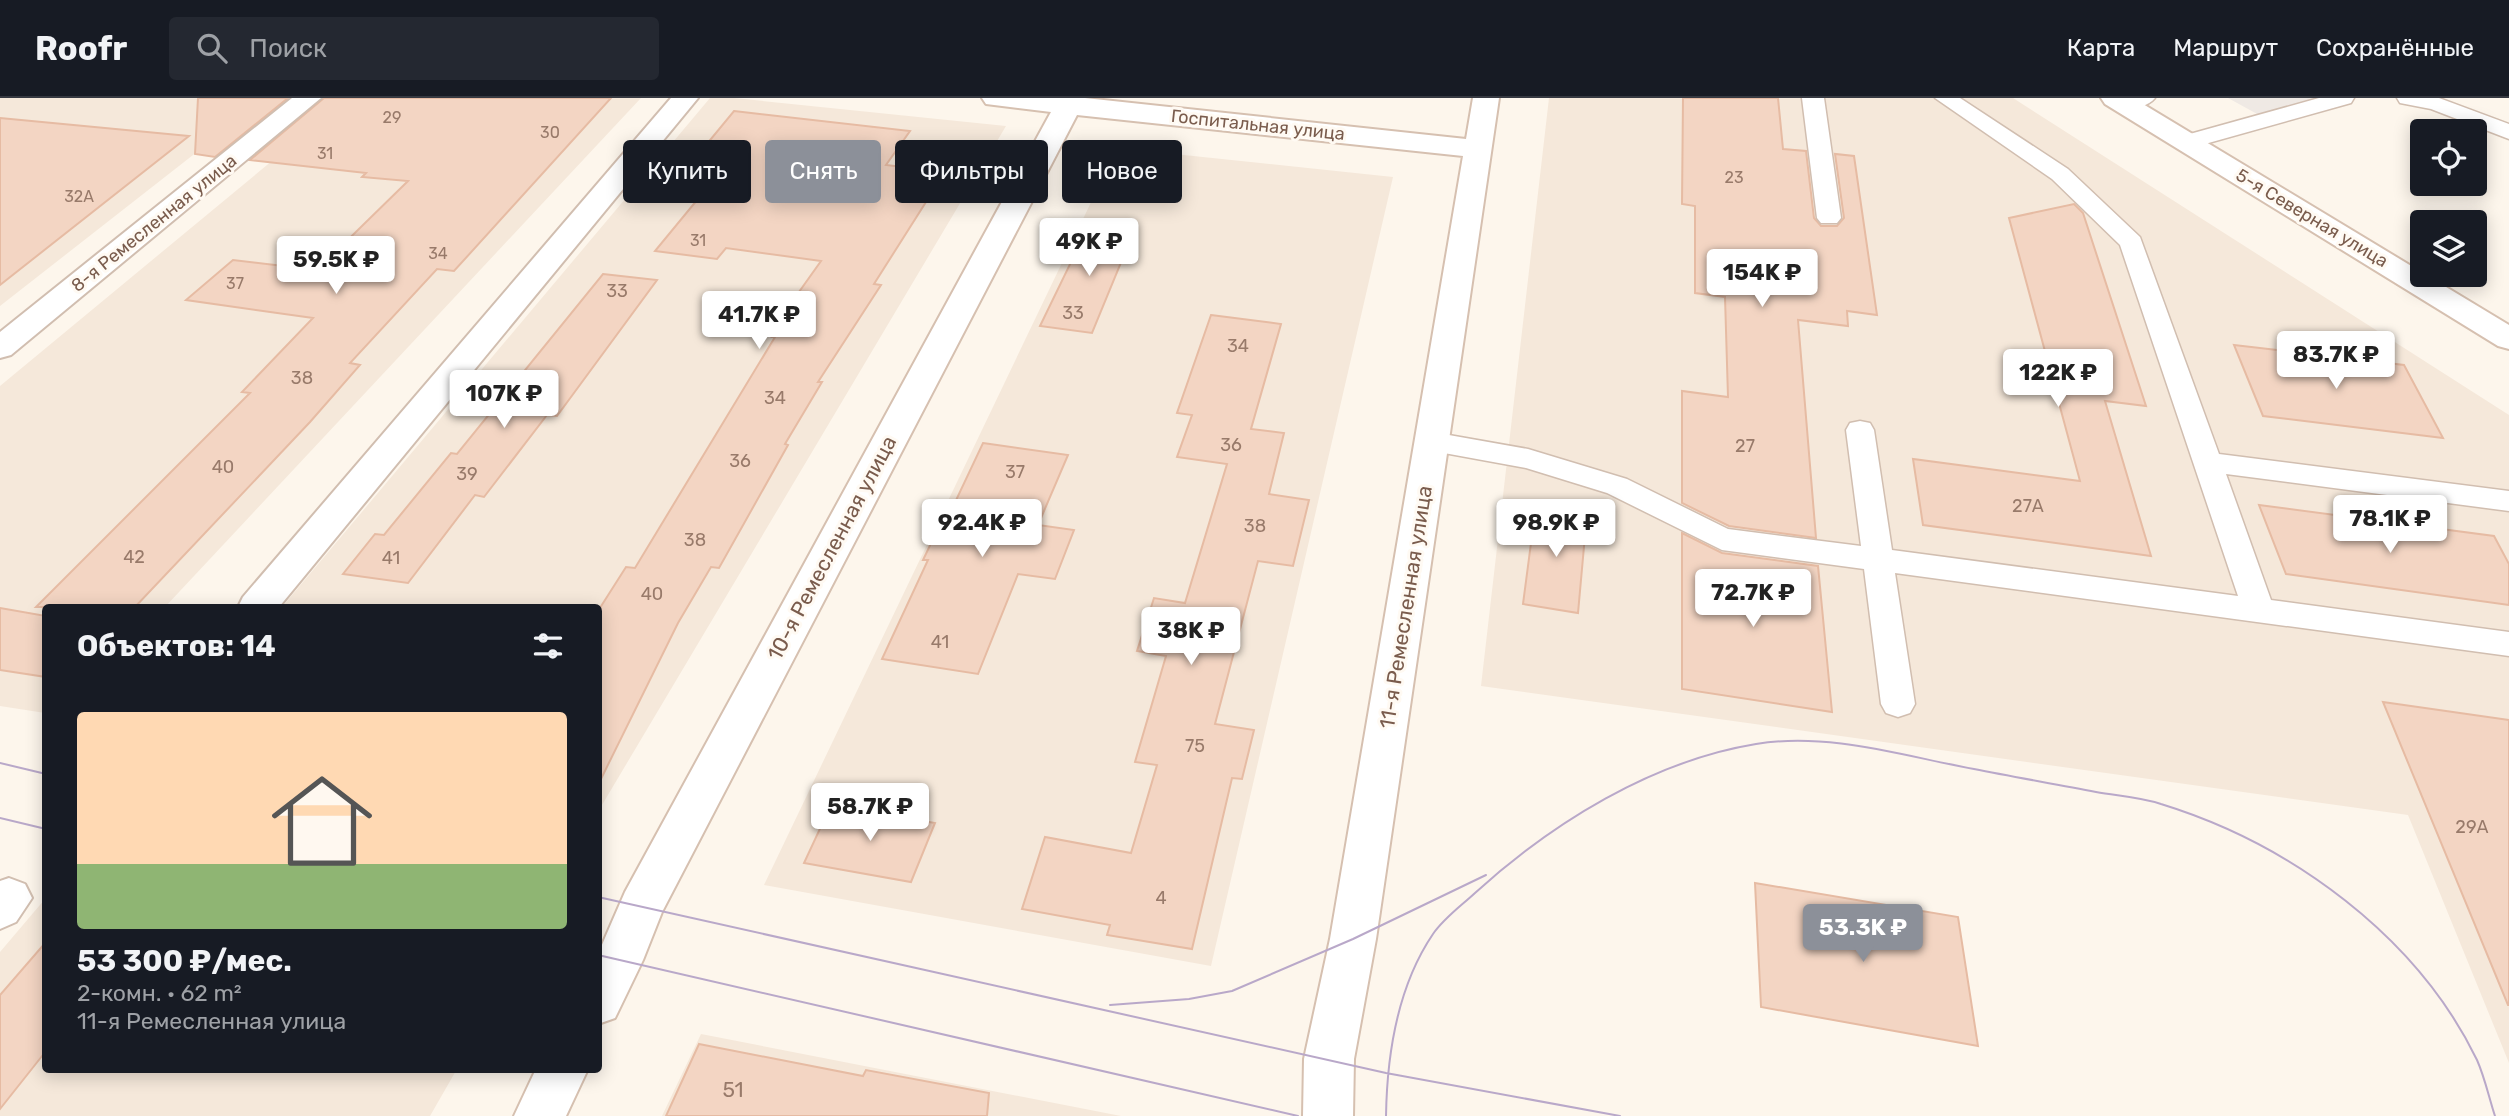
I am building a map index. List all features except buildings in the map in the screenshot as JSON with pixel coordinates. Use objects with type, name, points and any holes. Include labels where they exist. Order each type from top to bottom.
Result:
[{"type":"main road","name":"8-я Ремесленная улица","points":[[0,348],[307,98]]},
{"type":"main road","points":[[260,604],[685,98]]},
{"type":"main road","name":"Госпитальная улица","points":[[995,98],[1071,101],[1479,149]]},
{"type":"main road","name":"11-я Ремесленная улица","points":[[1328,1116],[1329,1059],[1353,939],[1486,98]]},
{"type":"main road","name":"5-я Северная улица","points":[[2127,100],[2187,142],[2509,339]]},
{"type":"main road","name":"10-я Ремесленная улица","points":[[602,994],[620,960],[641,906],[1071,101]]},
{"type":"main road","points":[[539,1116],[561,1073]]},
{"type":"lane","points":[[1813,98],[1829,218]]},
{"type":"lane","points":[[1946,98],[2060,174],[2131,242],[2259,611]]},
{"type":"lane","points":[[2187,142],[2343,98]]},
{"type":"lane","points":[[2408,98],[2437,104],[2509,132]]},
{"type":"lane","points":[[1860,430],[1898,704]]},
{"type":"lane","points":[[1432,442],[1528,459],[1617,486],[1722,538],[2509,644]]},
{"type":"lane","points":[[2207,462],[2509,501]]},
{"type":"shaded area","points":[[0,98],[266,98],[0,306]]},
{"type":"shaded area","points":[[348,98],[641,98],[168,604],[42,604],[42,713],[0,706],[0,386]]},
{"type":"shaded area","points":[[710,98],[734,98],[1006,126],[998,140],[895,140],[895,203],[960,203],[602,805],[602,604],[285,604],[623,201],[751,203],[751,140],[675,140]]},
{"type":"shaded area","points":[[1549,98],[2013,98],[2509,415],[2509,1063],[2408,815],[1481,686]]},
{"type":"shaded area","points":[[2228,98],[2316,98],[2259,115]]},
{"type":"shaded area","points":[[1182,155],[1393,177],[1211,966],[764,885],[1091,203],[1182,203]]},
{"type":"shaded area","points":[[42,903],[42,1073],[455,1073],[430,1116],[0,1116],[0,952]]},
{"type":"shaded area","points":[[701,1034],[1121,1116],[662,1116]]},
{"type":"tram line","points":[[1389,1073],[1396,1022],[1421,954],[1437,928],[1505,867],[1570,820],[1642,780],[1717,752],[1756,744],[1811,741],[1866,747],[2145,800],[2209,821],[2257,843],[2345,900],[2385,935],[2421,973],[2452,1015],[2477,1060],[2495,1116]]},
{"type":"tram line","points":[[0,763],[42,773]]},
{"type":"tram line","points":[[0,818],[42,828]]},
{"type":"tram line","points":[[1110,1005],[1189,999],[1232,991],[1353,939],[1486,875]]},
{"type":"tram line","points":[[602,898],[1389,1073]]},
{"type":"tram line","points":[[602,956],[1298,1116]]},
{"type":"tram line","points":[[1386,1116],[1389,1073]]},
{"type":"tram line","points":[[1389,1073],[1620,1116]]}]
